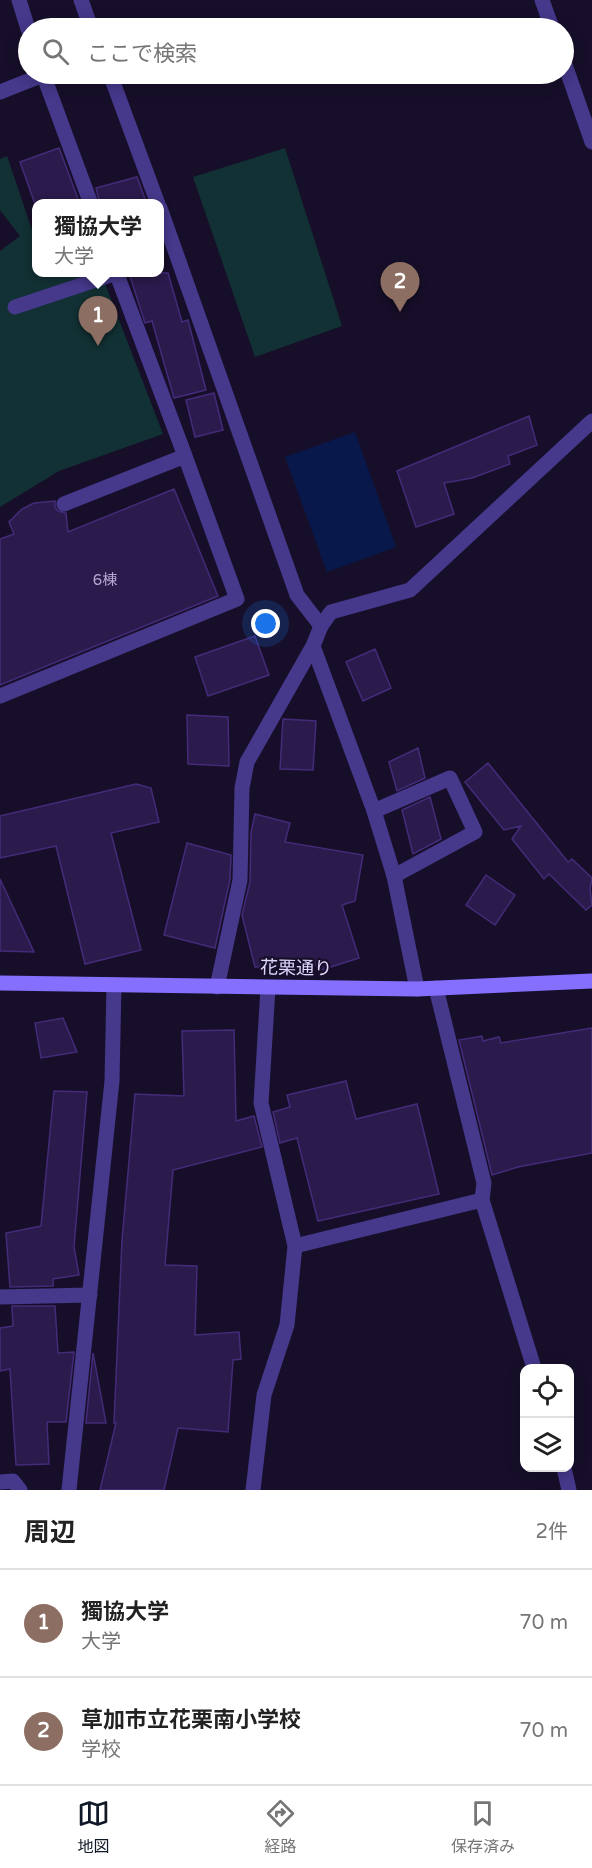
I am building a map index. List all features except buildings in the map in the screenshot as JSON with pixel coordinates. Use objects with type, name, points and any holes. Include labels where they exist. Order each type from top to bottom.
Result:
[{"type":"street","points":[[19,0],[25,18]]},
{"type":"street","points":[[81,0],[87,18]]},
{"type":"street","points":[[542,0],[548,18]]},
{"type":"street","points":[[0,92],[19,84]]},
{"type":"street","points":[[47,84],[89,199]]},
{"type":"street","points":[[114,84],[156,199]]},
{"type":"street","points":[[572,84],[592,142]]},
{"type":"street","points":[[164,222],[297,595],[321,626]]},
{"type":"street","points":[[15,307],[105,277]]},
{"type":"street","points":[[0,696],[237,598],[118,277]]},
{"type":"street","points":[[217,987],[240,880],[242,788],[247,762],[313,646],[321,626],[331,612],[410,590],[592,421]]},
{"type":"street","points":[[64,504],[185,456]]},
{"type":"street","points":[[313,646],[374,811],[394,876],[417,989]]},
{"type":"street","points":[[374,811],[450,778],[476,832],[394,876]]},
{"type":"street","name":"花栗通り","points":[[0,983],[417,989],[592,981]]},
{"type":"street","points":[[69,1490],[112,1081],[114,985]]},
{"type":"street","points":[[253,1490],[264,1395],[287,1325],[295,1246],[261,1103],[268,988]]},
{"type":"street","points":[[436,988],[484,1183],[482,1200],[533,1364]]},
{"type":"street","points":[[295,1246],[482,1200]]},
{"type":"street","points":[[0,1297],[90,1295]]},
{"type":"street","points":[[565,1472],[568,1490]]},
{"type":"street","points":[[0,1482],[13,1481],[20,1490]]},
{"type":"green space","points":[[285,148],[342,326],[255,357],[193,177]]},
{"type":"green space","points":[[7,156],[32,230],[32,277],[103,277],[163,434],[59,471],[0,507],[0,251],[20,236],[0,210],[0,159]]},
{"type":"shaded area","points":[[355,432],[396,547],[327,572],[285,457]]},
{"type":"place","name":"草加市立花栗南小学校","points":[[400,312]]},
{"type":"place","name":"獨協大学","points":[[98,346]]}]
